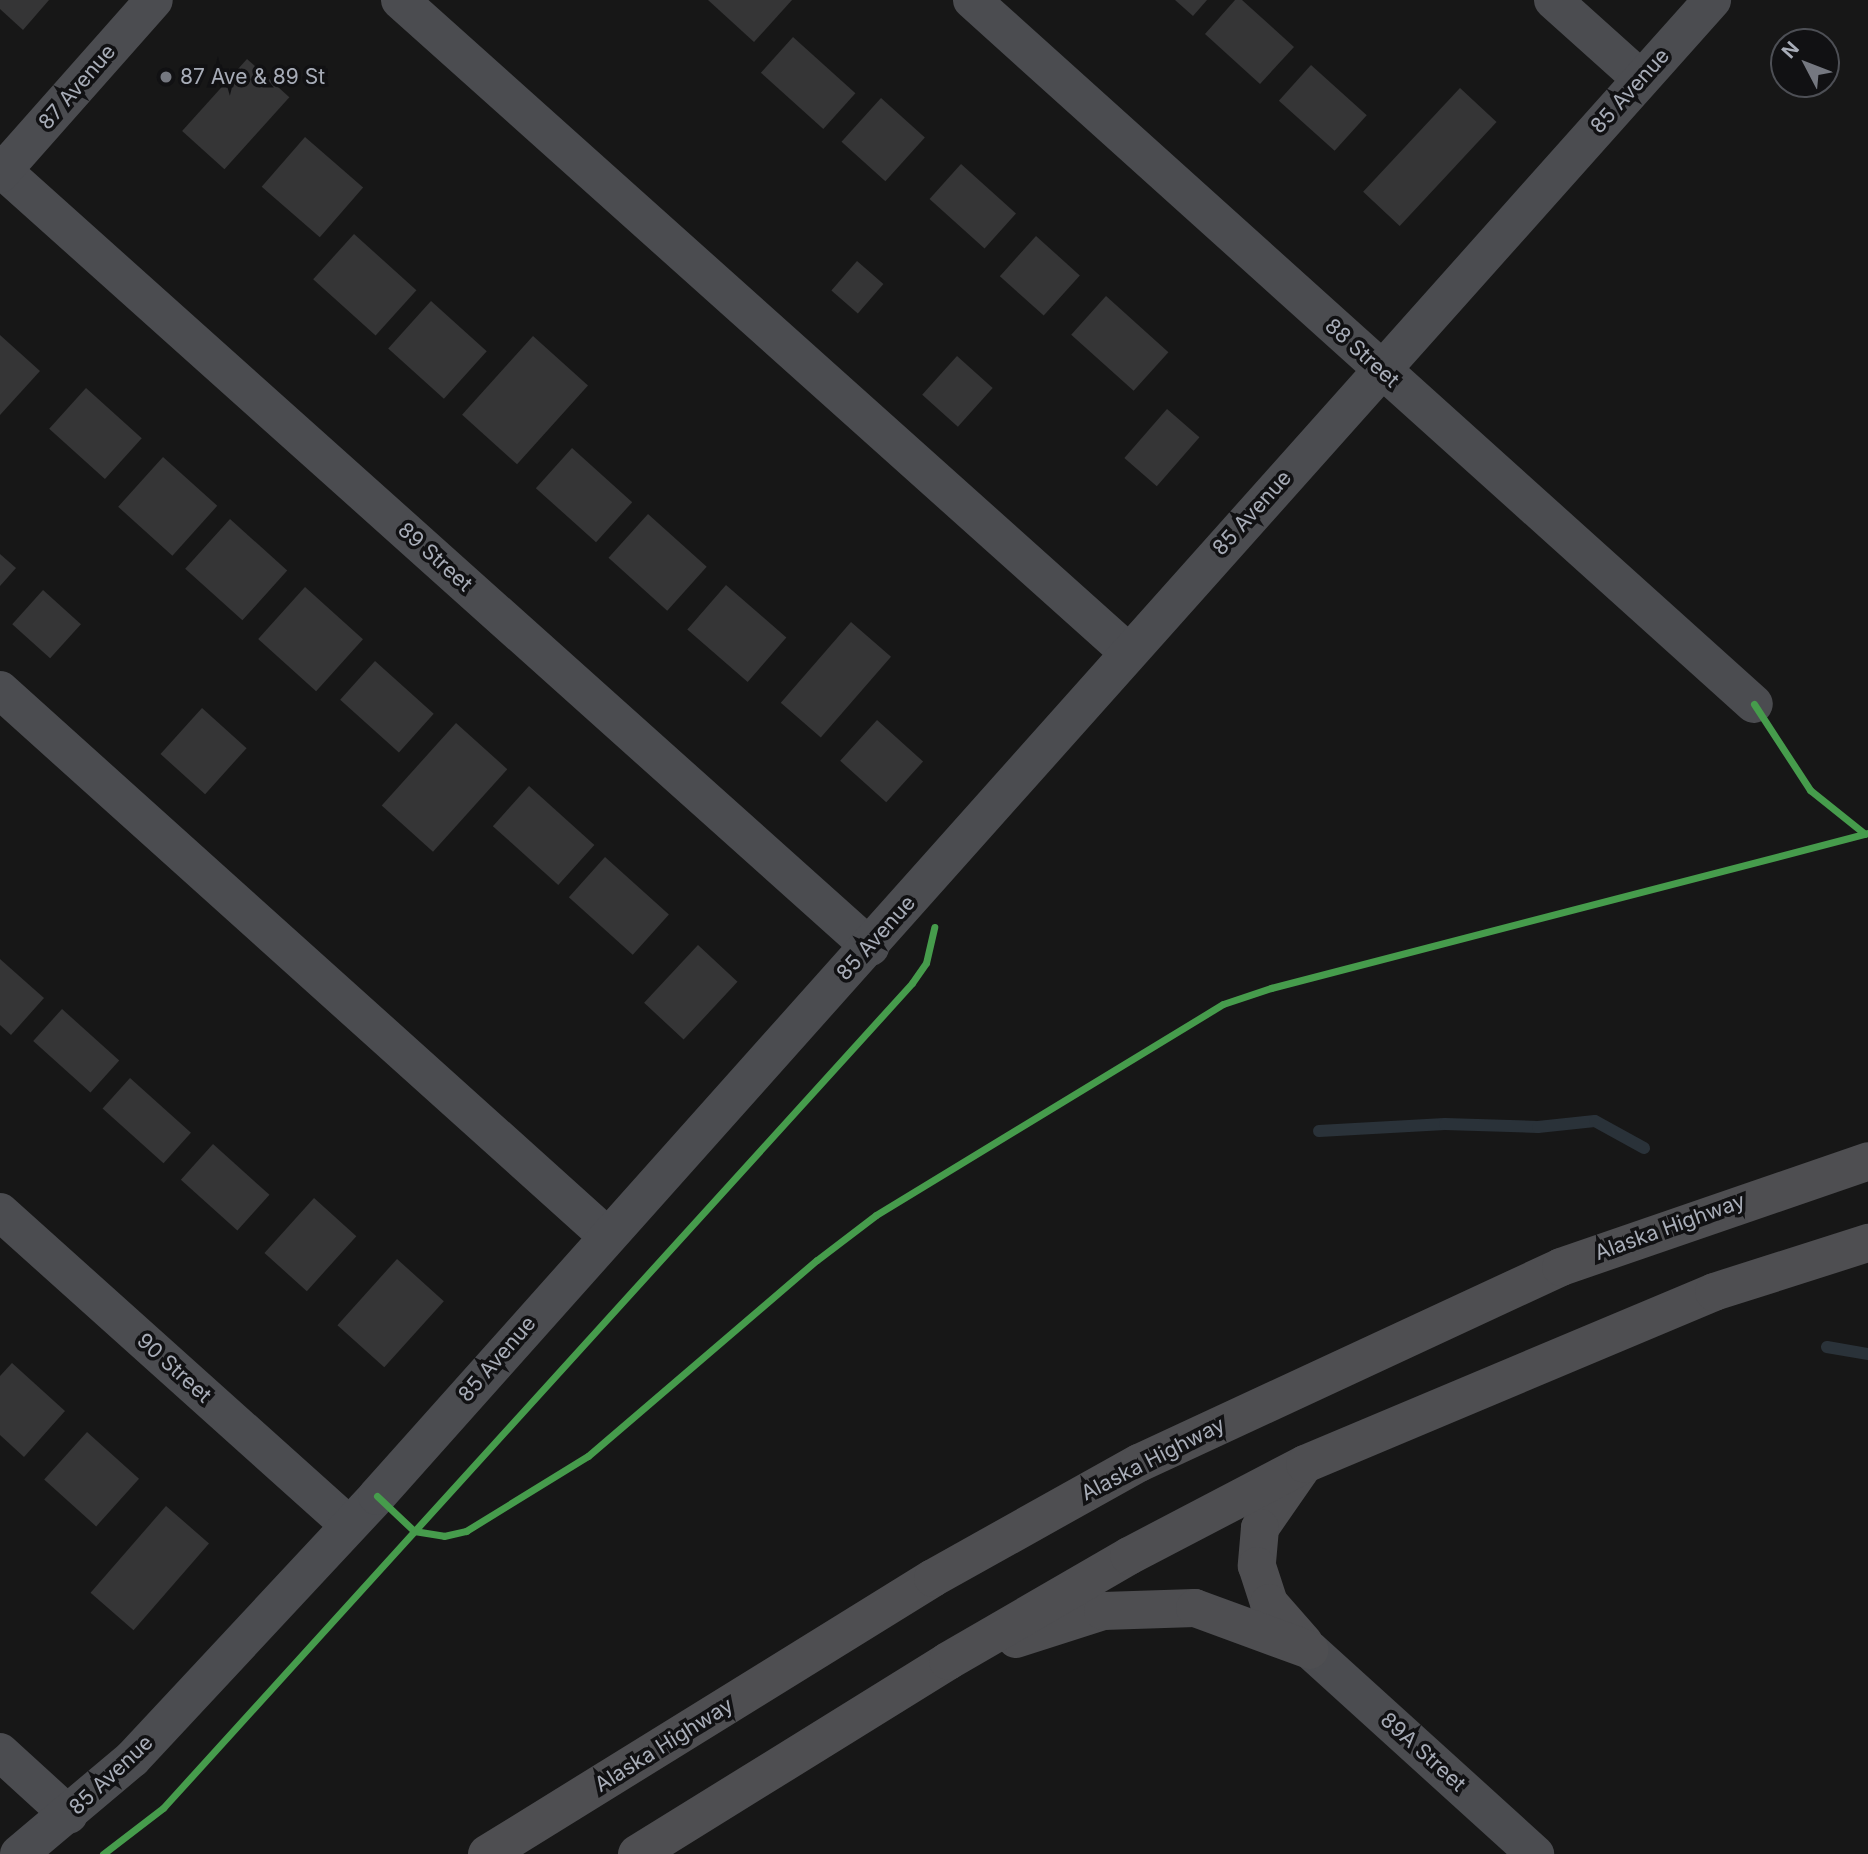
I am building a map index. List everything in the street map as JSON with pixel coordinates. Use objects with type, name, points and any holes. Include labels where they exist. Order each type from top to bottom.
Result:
[{"type":"highway","name":"Alaska Highway","points":[[486,1854],[933,1578],[1139,1463],[1561,1267],[1868,1161]]},
{"type":"highway","points":[[637,1854],[948,1661],[1129,1556],[1305,1464],[1714,1292],[1868,1243]]},
{"type":"highway","points":[[1305,1464],[1260,1528],[1257,1566],[1269,1603],[1310,1650]]},
{"type":"highway","points":[[948,1661],[1103,1611],[1146,1606],[1195,1608],[1310,1650]]},
{"type":"street","name":"87 Avenue","points":[[1,171],[154,0]]},
{"type":"street","points":[[400,0],[1128,652]]},
{"type":"street","name":"88 Street","points":[[972,0],[1754,704]]},
{"type":"street","points":[[1553,0],[1641,79]]},
{"type":"street","name":"85 Avenue","points":[[19,1854],[69,1815],[132,1759],[349,1525],[606,1235],[870,947],[1128,652],[1712,0]]},
{"type":"street","name":"89 Street","points":[[1,171],[870,947]]},
{"type":"street","points":[[0,690],[606,1235]]},
{"type":"street","name":"90 Street","points":[[0,1212],[349,1525]]},
{"type":"street","name":"89A Street","points":[[1310,1650],[1535,1854]]},
{"type":"street","points":[[0,1752],[69,1815]]},
{"type":"building","points":[[0,0],[49,0],[23,30],[0,9]]},
{"type":"building","points":[[708,0],[792,0],[754,42]]},
{"type":"building","points":[[1175,0],[1207,0],[1193,16]]},
{"type":"building","points":[[1235,0],[1242,0],[1294,47],[1260,84],[1205,34]]},
{"type":"building","points":[[793,37],[855,93],[823,129],[761,73]]},
{"type":"building","points":[[247,59],[289,97],[224,169],[182,131]]},
{"type":"building","points":[[1311,65],[1367,115],[1335,151],[1279,101]]},
{"type":"building","points":[[1460,88],[1497,122],[1400,226],[1363,192]]},
{"type":"building","points":[[881,98],[925,137],[885,181],[842,142]]},
{"type":"building","points":[[305,137],[363,188],[320,237],[262,187]]},
{"type":"building","points":[[961,164],[1016,214],[985,248],[930,199]]},
{"type":"building","points":[[354,234],[416,290],[376,336],[313,279]]},
{"type":"building","points":[[1036,236],[1080,275],[1044,316],[1000,276]]},
{"type":"building","points":[[857,261],[883,284],[858,313],[831,290]]},
{"type":"building","points":[[1106,296],[1168,352],[1134,391],[1071,335]]},
{"type":"building","points":[[431,301],[487,351],[444,399],[388,349]]},
{"type":"building","points":[[0,335],[40,371],[0,415]]},
{"type":"building","points":[[533,336],[588,386],[517,464],[462,415]]},
{"type":"building","points":[[957,356],[993,388],[958,427],[922,395]]},
{"type":"building","points":[[86,388],[142,438],[105,479],[49,429]]},
{"type":"building","points":[[1167,409],[1199,437],[1157,486],[1124,458]]},
{"type":"building","points":[[572,448],[632,502],[596,542],[536,488]]},
{"type":"building","points":[[163,457],[217,506],[172,556],[118,507]]},
{"type":"building","points":[[648,514],[707,567],[667,611],[609,558]]},
{"type":"building","points":[[230,519],[287,571],[242,620],[185,569]]},
{"type":"building","points":[[0,554],[16,568],[0,586]]},
{"type":"building","points":[[726,585],[786,637],[748,682],[687,630]]},
{"type":"building","points":[[305,587],[363,639],[316,691],[258,639]]},
{"type":"building","points":[[43,590],[81,624],[50,658],[12,624]]},
{"type":"building","points":[[851,622],[891,657],[821,738],[781,703]]},
{"type":"building","points":[[375,661],[434,714],[399,753],[340,700]]},
{"type":"building","points":[[202,708],[247,748],[205,794],[161,754]]},
{"type":"building","points":[[877,720],[923,761],[886,802],[840,761]]},
{"type":"building","points":[[456,723],[507,769],[433,852],[382,805]]},
{"type":"building","points":[[529,786],[594,845],[558,885],[493,826]]},
{"type":"building","points":[[605,857],[669,915],[633,955],[569,897]]},
{"type":"building","points":[[698,945],[737,982],[684,1040],[644,1003]]},
{"type":"building","points":[[0,959],[44,998],[11,1035],[0,1025]]},
{"type":"building","points":[[62,1009],[119,1061],[90,1092],[33,1041]]},
{"type":"building","points":[[130,1078],[191,1133],[164,1163],[103,1108]]},
{"type":"building","points":[[213,1144],[269,1195],[237,1231],[181,1180]]},
{"type":"building","points":[[314,1198],[356,1236],[307,1291],[264,1253]]},
{"type":"building","points":[[397,1259],[444,1301],[384,1367],[337,1325]]},
{"type":"building","points":[[12,1363],[65,1411],[24,1457],[0,1435],[0,1376]]},
{"type":"building","points":[[87,1432],[139,1479],[96,1526],[44,1480]]},
{"type":"building","points":[[166,1506],[209,1543],[134,1630],[91,1593]]},
{"type":"waterway","points":[[1319,1131],[1445,1124],[1538,1127],[1595,1121],[1644,1148]]},
{"type":"waterway","points":[[1827,1347],[1868,1354]]},
{"type":"cycle path","points":[[1754,704],[1810,790],[1865,834]]},
{"type":"cycle path","points":[[377,1496],[414,1531],[444,1536],[466,1531],[588,1456],[817,1260],[876,1215],[1223,1004],[1271,988],[1868,833]]},
{"type":"cycle path","points":[[103,1854],[163,1808],[912,983],[926,963],[934,927]]},
{"type":"place","name":"87 Ave & 89 St","points":[[166,77]]}]
